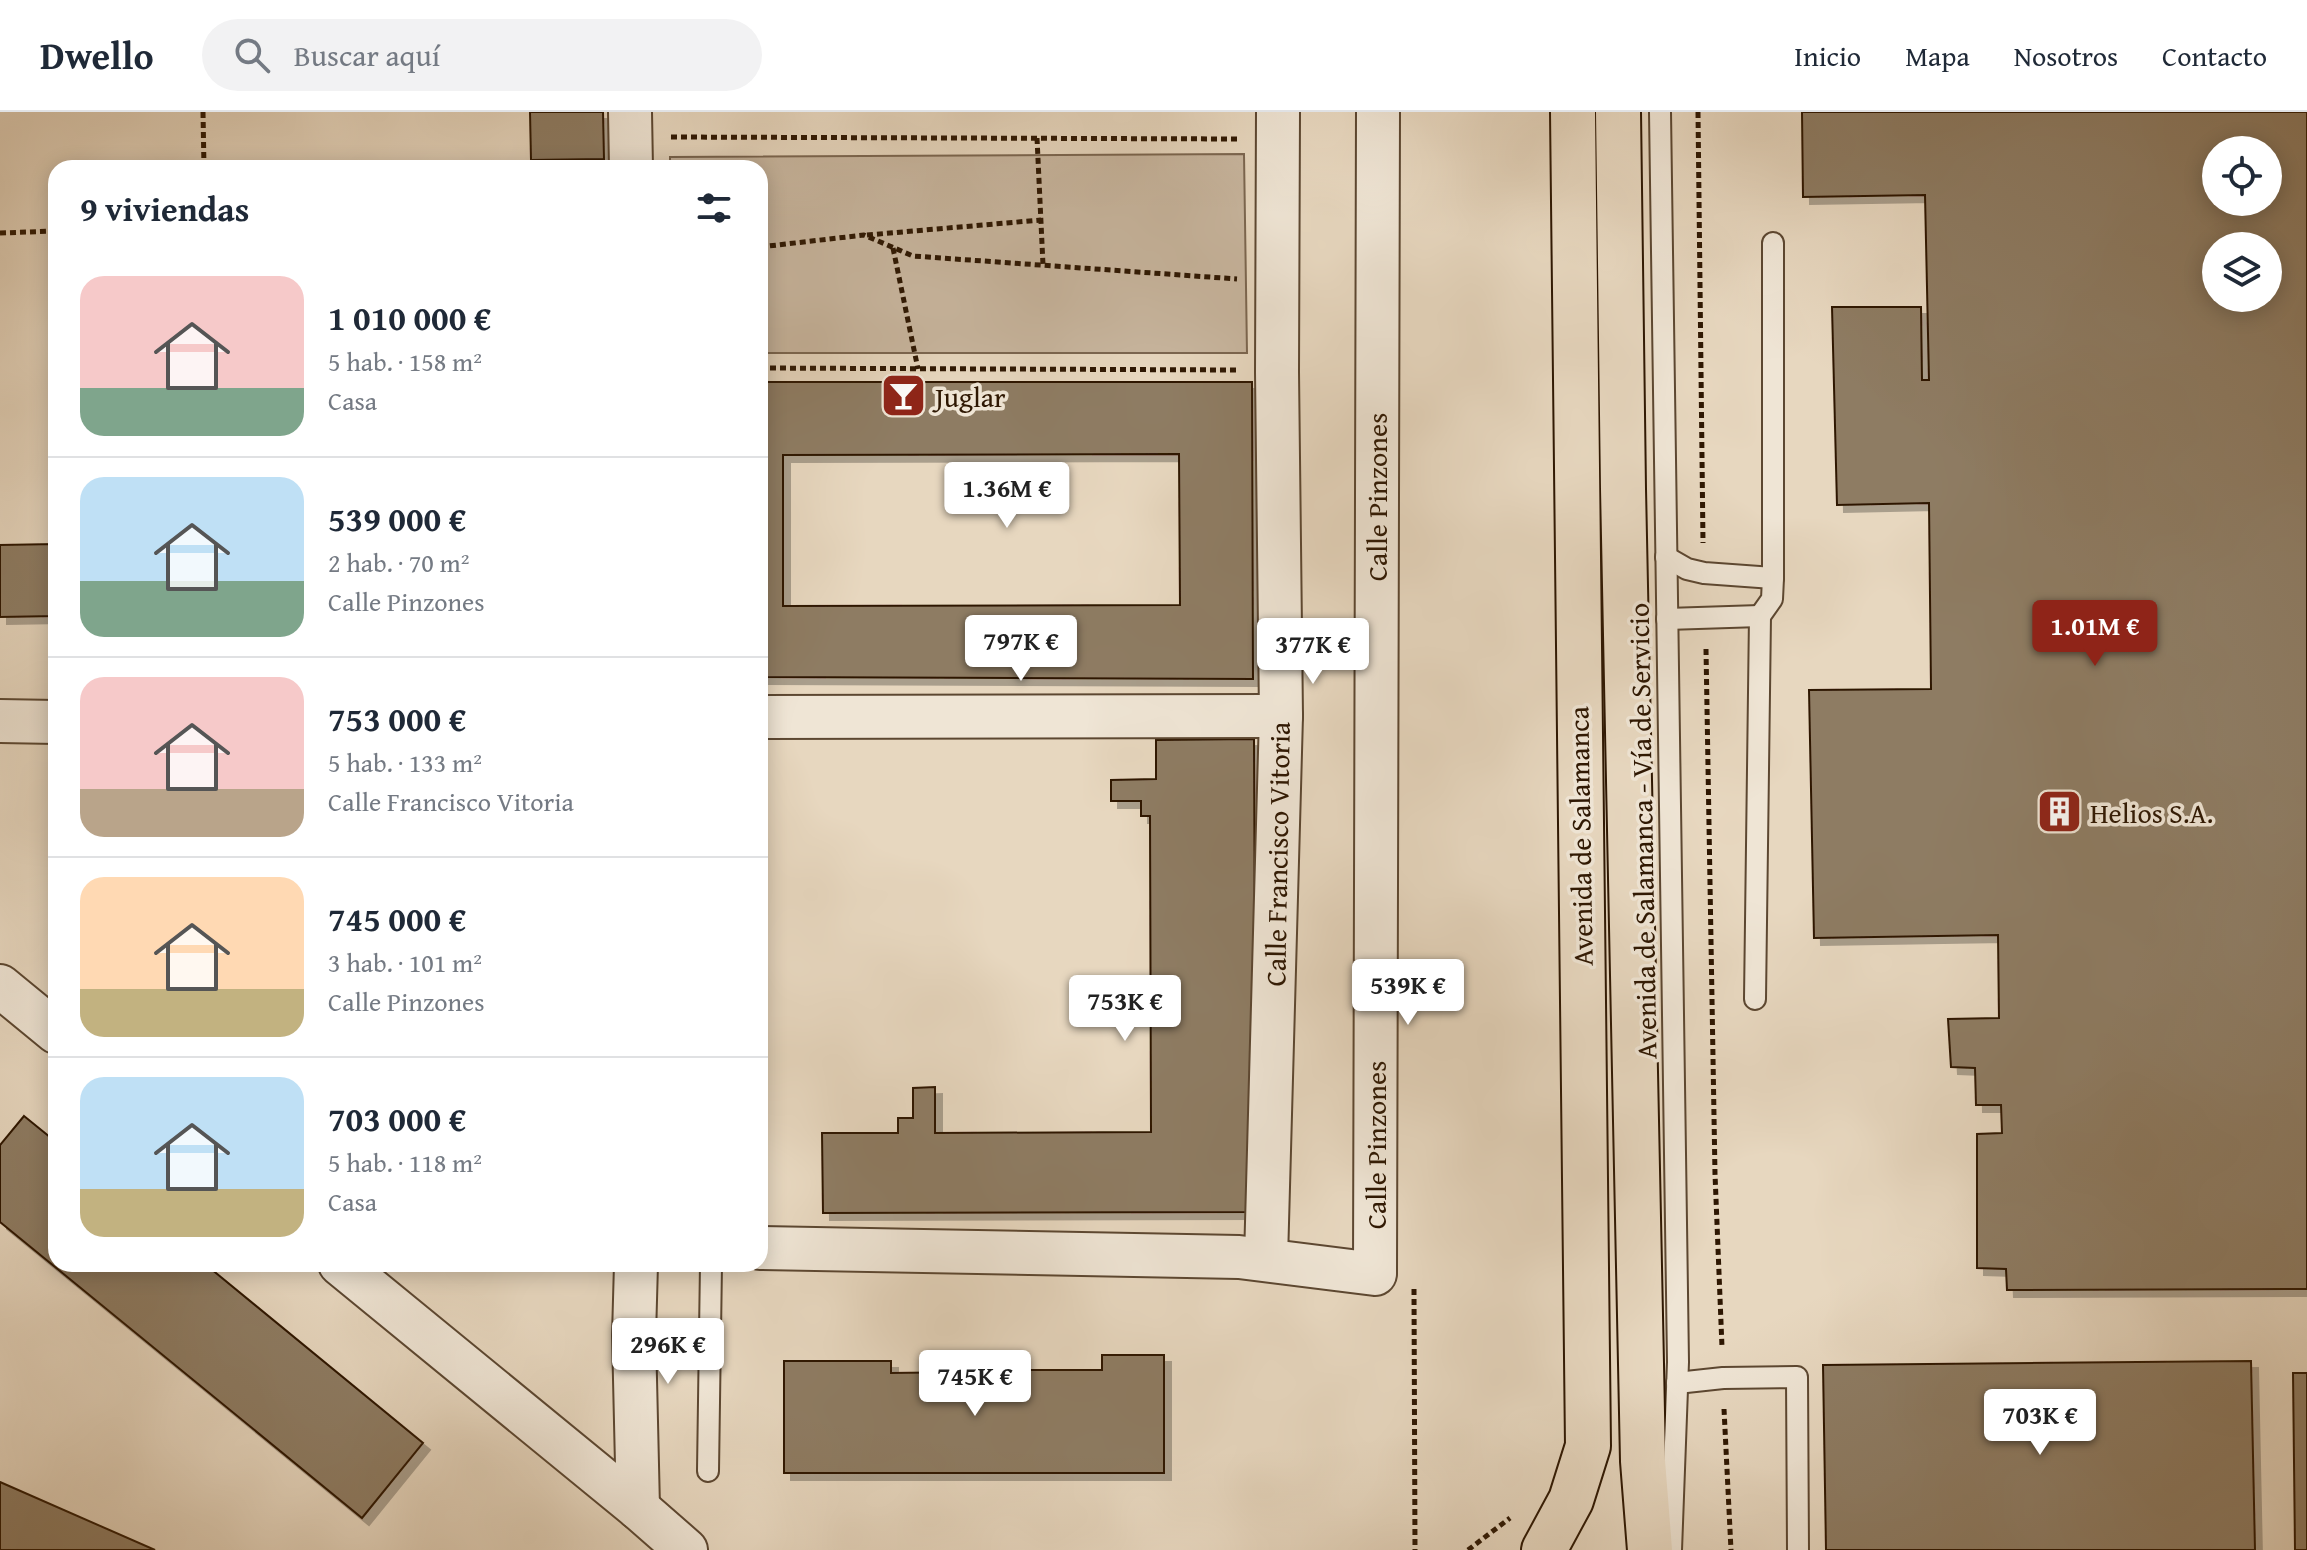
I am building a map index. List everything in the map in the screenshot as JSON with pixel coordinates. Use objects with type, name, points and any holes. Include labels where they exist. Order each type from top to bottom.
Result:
[{"type":"highway","name":"Avenida de Salamanca","points":[[1544,1550],[1571,1500],[1588,1446],[1573,112]]},
{"type":"highway","name":"Avenida de Salamanca","points":[[1618,112],[1642,1446],[1650,1550]]},
{"type":"street","name":"Calle Pinzones","points":[[768,1248],[1266,1259],[1375,1274],[1378,112]]},
{"type":"street","name":"Calle Francisco Vitoria","points":[[1266,1259],[1281,716],[1278,127]]},
{"type":"street","points":[[768,717],[1281,716]]},
{"type":"street","points":[[0,721],[48,722]]},
{"type":"street","points":[[0,986],[48,1025]]},
{"type":"street","points":[[350,1272],[686,1550]]},
{"type":"street","points":[[636,1272],[638,1508]]},
{"type":"lane","name":"Avenida de Salamanca - Vía de Servicio","points":[[1660,112],[1677,1383],[1671,1550]]},
{"type":"lane","points":[[1755,999],[1760,616],[1772,599],[1773,578],[1773,243]]},
{"type":"lane","points":[[1666,557],[1687,569],[1704,573],[1773,578]]},
{"type":"lane","points":[[1667,619],[1760,616]]},
{"type":"lane","points":[[708,1471],[711,1272]]},
{"type":"lane","points":[[1677,1383],[1723,1378],[1797,1377],[1798,1550]]},
{"type":"path","points":[[203,112],[204,160]]},
{"type":"path","points":[[1698,112],[1704,573]]},
{"type":"path","points":[[630,139],[1249,139],[1278,127]]},
{"type":"path","points":[[1037,138],[1043,265]]},
{"type":"path","points":[[768,246],[1041,220]]},
{"type":"path","points":[[0,233],[48,231]]},
{"type":"path","points":[[864,235],[913,256],[1277,283]]},
{"type":"path","points":[[893,247],[918,369]]},
{"type":"path","points":[[768,368],[1277,372]]},
{"type":"path","points":[[1705,616],[1714,1158],[1731,1550]]},
{"type":"shaded area","points":[[1244,154],[1247,353],[768,353],[768,160],[670,160],[670,157]]},
{"type":"building","points":[[530,112],[603,112],[604,159],[531,160]]},
{"type":"building","name":"Helios S.A.","points":[[1802,112],[2307,112],[2307,1289],[2007,1290],[2006,1269],[1977,1268],[1977,1134],[2002,1133],[2001,1105],[1976,1105],[1975,1068],[1951,1067],[1948,1019],[1999,1018],[1998,935],[1814,938],[1809,690],[1931,689],[1929,503],[1837,505],[1832,307],[1921,307],[1922,380],[1929,380],[1925,195],[1803,197]]},
{"type":"building","points":[[768,382],[1252,382],[1253,679],[768,677]],"holes":[[[1179,454],[1180,605],[783,606],[783,455]]]},
{"type":"building","points":[[48,544],[48,616],[0,617],[0,545]]},
{"type":"building","points":[[1254,739],[1256,1212],[823,1213],[822,1133],[898,1133],[898,1118],[913,1118],[913,1088],[935,1087],[935,1133],[1151,1132],[1150,816],[1141,816],[1141,801],[1111,801],[1111,780],[1156,779],[1156,740]]},
{"type":"building","points":[[24,1116],[48,1136],[48,1261],[0,1222],[0,1145]]},
{"type":"building","points":[[61,1272],[215,1272],[423,1443],[362,1518]]},
{"type":"building","points":[[1102,1355],[1164,1355],[1164,1473],[784,1473],[784,1361],[891,1361],[891,1373],[969,1372],[969,1358],[1015,1359],[1015,1370],[1102,1370]]},
{"type":"building","points":[[2251,1361],[2255,1550],[1826,1550],[1823,1365]]},
{"type":"building","points":[[2293,1373],[2307,1373],[2307,1550],[2295,1550]]},
{"type":"building","points":[[0,1482],[155,1550],[0,1550]]},
{"type":"place","name":"Juglar","points":[[904,396]]},
{"type":"place","name":"Helios S.A.","points":[[2059,812]]}]
